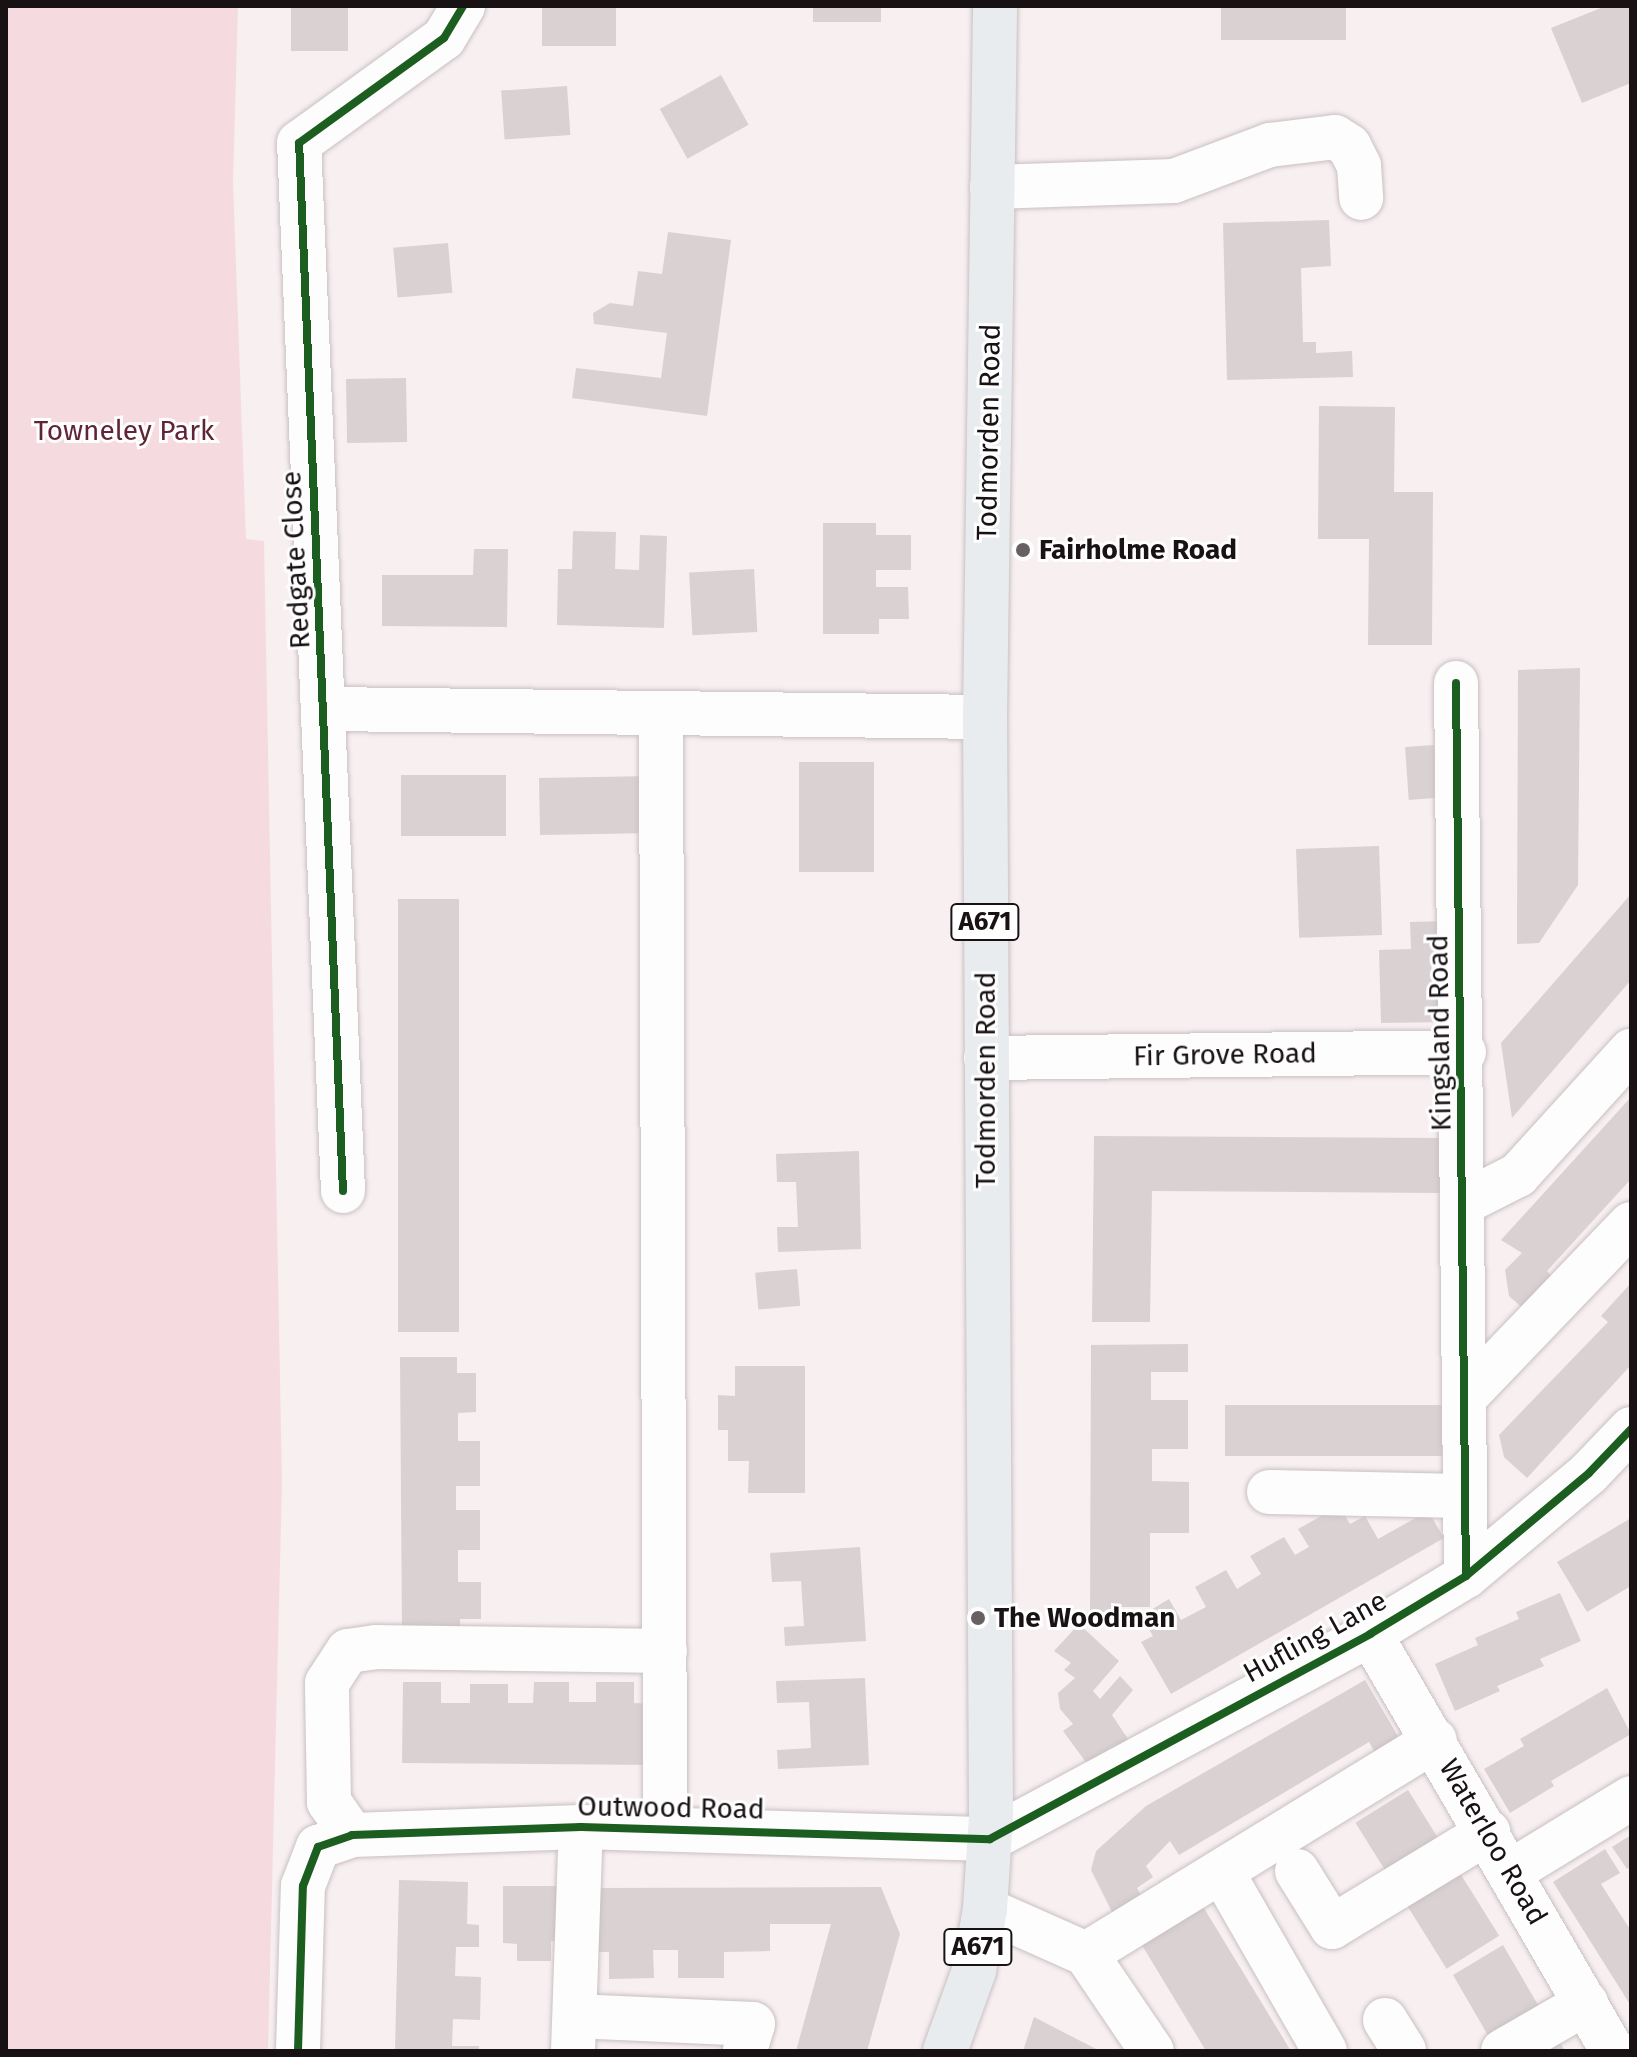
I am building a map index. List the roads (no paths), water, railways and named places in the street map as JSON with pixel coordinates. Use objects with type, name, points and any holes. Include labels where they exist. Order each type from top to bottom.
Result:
[{"type":"highway","name":"Todmorden Road","points":[[945,2051],[974,1971],[985,1909],[990,1839],[985,717],[995,6]]},
{"type":"street","name":"Redgate Close","points":[[343,1191],[299,143],[444,38],[463,6]]},
{"type":"street","points":[[992,187],[1174,181],[1270,145],[1335,137],[1349,146],[1359,166],[1361,198]]},
{"type":"street","name":"Kingsland Road","points":[[1456,683],[1464,1052],[1466,1576]]},
{"type":"street","points":[[325,709],[985,717]]},
{"type":"street","points":[[661,713],[665,1829]]},
{"type":"street","points":[[1463,1203],[1518,1175],[1631,1051]]},
{"type":"street","name":"Fir Grove Road","points":[[986,1058],[1464,1052]]},
{"type":"street","points":[[1464,1398],[1631,1224]]},
{"type":"street","name":"Hufling Lane","points":[[990,1839],[1370,1634],[1466,1576],[1589,1473],[1631,1429]]},
{"type":"street","points":[[1269,1492],[1465,1496]]},
{"type":"street","name":"Waterloo Road","points":[[1370,1634],[1435,1740],[1613,2051]]},
{"type":"street","points":[[298,2051],[303,1886],[318,1847],[352,1835],[329,1802],[327,1683],[348,1651],[665,1651]]},
{"type":"street","points":[[1086,1954],[1435,1740]]},
{"type":"street","points":[[1510,1872],[1631,1798]]},
{"type":"street","points":[[581,1827],[574,2034],[753,2024],[745,2051]]},
{"type":"street","name":"Outwood Road","points":[[352,1835],[581,1827],[990,1839]]},
{"type":"street","points":[[1297,1871],[1332,1927],[1488,1832]]},
{"type":"street","points":[[1222,1872],[1325,2051]]},
{"type":"street","points":[[985,1909],[1086,1954],[1152,2051]]},
{"type":"street","points":[[1503,2051],[1586,2003]]},
{"type":"place","name":"Fairholme Road","points":[[1023,550]]},
{"type":"place","name":"The Woodman","points":[[978,1618]]},
{"type":"park label","name":"Towneley Park","points":[[124,431]]}]
